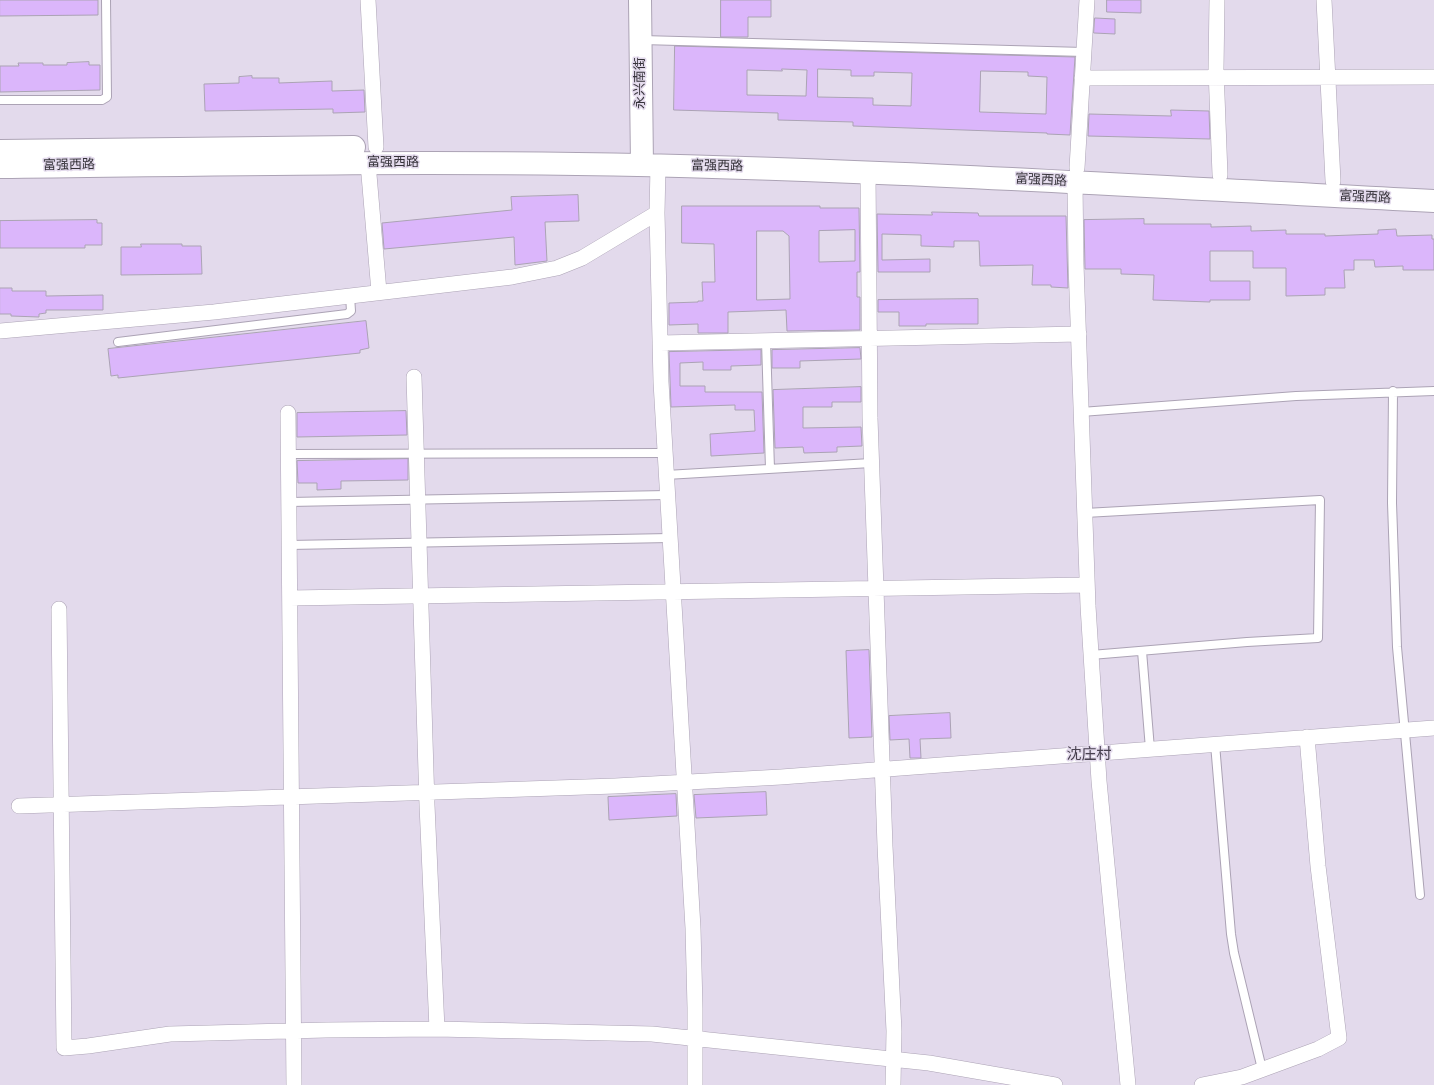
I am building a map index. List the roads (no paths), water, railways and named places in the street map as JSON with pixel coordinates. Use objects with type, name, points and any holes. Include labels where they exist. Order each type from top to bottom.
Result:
[{"type":"main road","name":"永兴南街","points":[[628,0],[640,159]]},
{"type":"main road","name":"永兴南街","points":[[640,0],[640,159]]},
{"type":"main road","name":"富强西路","points":[[0,151],[640,159],[801,154],[1076,176],[1434,201]]},
{"type":"main road","name":"富强西路","points":[[0,167],[372,155]]},
{"type":"main road","name":"富强西路","points":[[640,159],[868,173],[1076,176],[1220,175],[1434,186]]},
{"type":"street","points":[[368,0],[372,155],[379,292]]},
{"type":"street","points":[[1087,0],[1076,176],[1081,412],[1087,585],[1097,753],[1128,1085]]},
{"type":"street","points":[[1217,0],[1217,78],[1220,175]]},
{"type":"street","points":[[1324,0],[1333,181]]},
{"type":"street","points":[[1082,78],[1434,77]]},
{"type":"street","points":[[640,159],[657,213],[660,343],[666,475],[692,928],[695,1008],[694,1085]]},
{"type":"street","points":[[868,173],[871,463],[882,769],[894,1031],[893,1085]]},
{"type":"street","points":[[0,331],[214,312],[512,277],[557,268],[582,258],[657,213]]},
{"type":"street","points":[[660,343],[1079,334]]},
{"type":"street","points":[[414,377],[427,792],[437,1029]]},
{"type":"street","points":[[288,413],[294,1085]]},
{"type":"street","points":[[290,598],[1087,585]]},
{"type":"street","points":[[59,608],[64,1048],[170,1034],[293,1031],[437,1029],[652,1034],[929,1063],[1055,1085]]},
{"type":"street","points":[[19,806],[615,786],[882,769],[1434,728]]},
{"type":"street","points":[[1202,1085],[1242,1077],[1318,1049],[1339,1038],[1318,866],[1307,737]]},
{"type":"lane","points":[[0,100],[102,100],[106,97],[106,0]]},
{"type":"lane","points":[[641,40],[1084,52]]},
{"type":"lane","points":[[118,342],[347,314],[351,311],[350,296]]},
{"type":"lane","points":[[766,341],[770,469]]},
{"type":"lane","points":[[1081,412],[1296,396],[1434,391]]},
{"type":"lane","points":[[1393,392],[1392,503],[1397,647],[1420,895]]},
{"type":"lane","points":[[288,454],[665,453]]},
{"type":"lane","points":[[666,475],[871,463]]},
{"type":"lane","points":[[289,502],[668,495]]},
{"type":"lane","points":[[1085,513],[1320,500],[1318,638],[1247,642],[1091,655]]},
{"type":"lane","points":[[289,545],[670,538]]},
{"type":"lane","points":[[1142,651],[1150,748]]},
{"type":"lane","points":[[1215,744],[1231,934],[1234,953],[1262,1069]]},
{"type":"district","name":"沈庄村","points":[[1089,756]]}]
